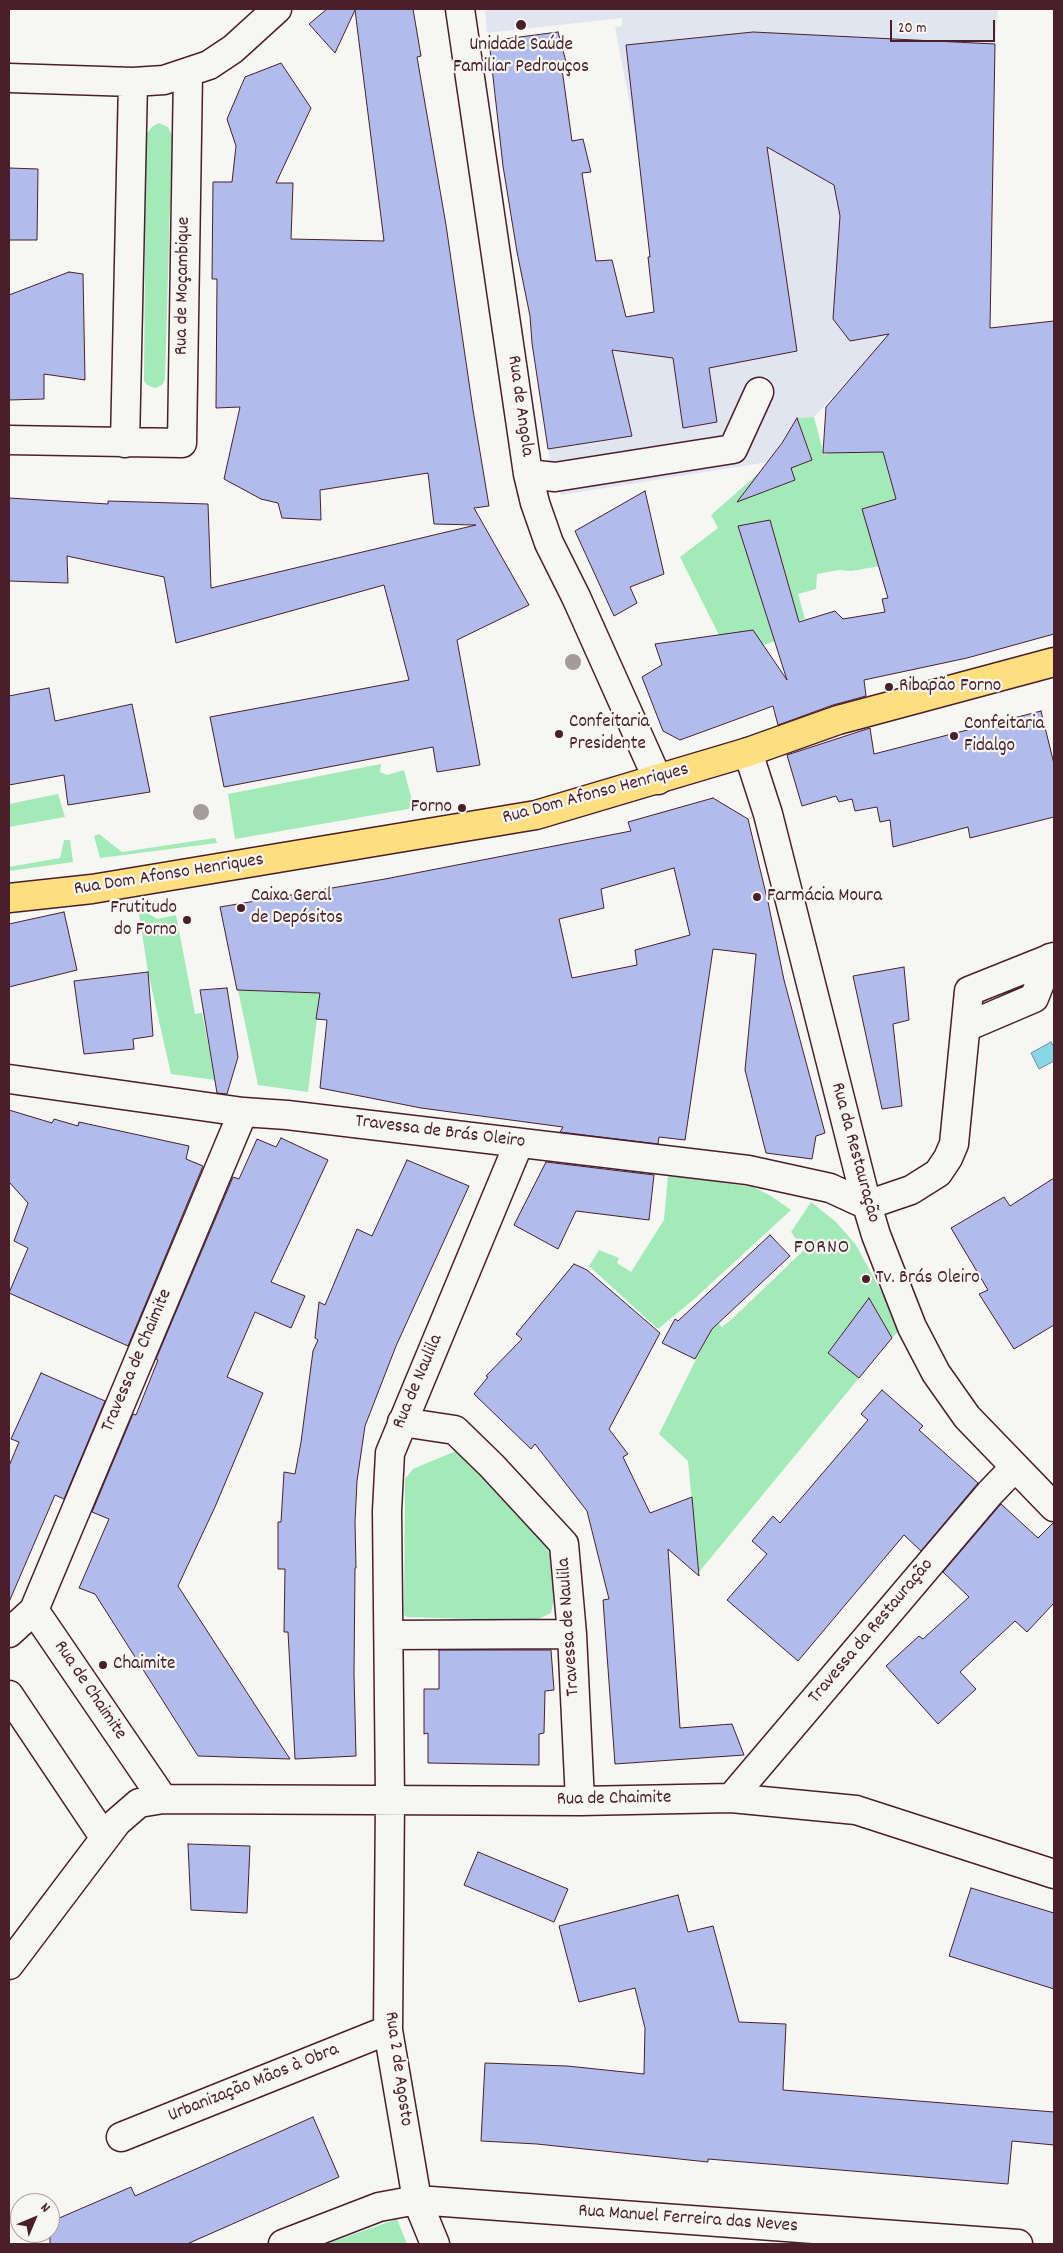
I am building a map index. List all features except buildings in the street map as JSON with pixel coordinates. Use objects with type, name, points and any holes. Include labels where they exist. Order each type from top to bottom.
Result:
[{"type":"main road","name":"Rua Dom Afonso Henriques","points":[[9,898],[92,889],[536,815],[748,752],[838,720],[1054,662]]},
{"type":"street","points":[[9,78],[133,82],[164,80],[209,65],[233,49],[278,9]]},
{"type":"street","name":"Rua de Angola","points":[[460,9],[528,474],[549,543],[576,597],[658,780]]},
{"type":"street","name":"Rua de Moçambique","points":[[9,440],[182,444],[188,73]]},
{"type":"street","points":[[125,443],[133,82]]},
{"type":"street","points":[[528,474],[555,477],[733,449],[760,392]]},
{"type":"street","name":"Rua da Restauração","points":[[748,752],[770,824],[867,1205],[876,1235],[912,1326],[936,1373],[967,1417],[1054,1507]]},
{"type":"street","points":[[867,1205],[911,1190],[938,1173],[948,1158],[954,1144],[969,990],[1052,958]]},
{"type":"street","name":"Travessa de Brás Oleiro","points":[[9,1078],[243,1112],[287,1114],[748,1170],[830,1188],[867,1205]]},
{"type":"street","name":"Travessa de Chaimite","points":[[34,1610],[243,1112]]},
{"type":"street","name":"Rua de Naulila","points":[[390,1799],[390,1635],[387,1511],[390,1453],[519,1143]]},
{"type":"street","name":"Travessa de Naulila","points":[[402,1422],[455,1430],[492,1466],[564,1544],[572,1634],[580,1801]]},
{"type":"street","name":"Travessa da Restauração","points":[[732,1798],[990,1493],[1015,1467]]},
{"type":"street","points":[[9,1633],[34,1610]]},
{"type":"street","name":"Rua de Chaimite","points":[[34,1610],[163,1799]]},
{"type":"street","points":[[390,1635],[572,1634]]},
{"type":"street","points":[[9,1694],[104,1837]]},
{"type":"street","name":"Rua de Chaimite","points":[[9,1965],[17,1943],[117,1822],[139,1803],[163,1799],[580,1801],[732,1798],[856,1810],[1054,1874]]},
{"type":"street","name":"Rua 2 de Agosto","points":[[390,1799],[388,2030],[417,2200],[435,2244]]},
{"type":"street","name":"Urbanização Mãos à Obra","points":[[121,2137],[388,2030]]},
{"type":"street","points":[[283,2244],[379,2207],[417,2200]]},
{"type":"street","name":"Rua Manuel Ferreira das Neves","points":[[417,2200],[1018,2244]]},
{"type":"shaded area","points":[[485,9],[998,9],[995,44],[990,327],[1036,323],[1054,458],[1054,509],[1014,520],[859,369],[814,417],[797,418],[768,462],[561,495],[548,449],[632,435],[608,333],[660,329],[635,131],[615,27],[622,26],[622,18],[487,33]]},
{"type":"green space","points":[[159,123],[168,127],[172,136],[165,379],[162,385],[155,388],[147,385],[144,381],[146,134],[153,126]]},
{"type":"green space","points":[[814,417],[824,455],[878,435],[895,495],[927,484],[898,563],[851,571],[839,570],[817,574],[816,589],[798,594],[805,619],[791,623],[792,635],[730,657],[680,557],[718,528],[711,515],[758,474],[762,493],[795,480],[790,463],[810,453],[797,418]]},
{"type":"green space","points":[[381,764],[380,772],[387,775],[404,770],[414,808],[235,839],[228,794]]},
{"type":"green space","points":[[58,794],[65,817],[9,827],[9,804]]},
{"type":"green space","points":[[99,834],[122,852],[215,838],[217,843],[100,858],[94,836]]},
{"type":"green space","points":[[64,840],[70,840],[73,862],[9,871],[9,867],[60,858]]},
{"type":"green space","points":[[138,907],[157,919],[176,915],[195,1014],[202,1013],[215,1080],[171,1074],[148,972]]},
{"type":"green space","points":[[238,990],[320,993],[308,1092],[258,1085]]},
{"type":"green space","points":[[668,1175],[753,1187],[771,1196],[791,1210],[693,1300],[658,1329],[589,1266],[599,1250],[619,1258],[617,1263],[631,1272],[664,1220]]},
{"type":"green space","points":[[811,1202],[836,1222],[856,1245],[901,1328],[892,1338],[869,1299],[828,1353],[859,1378],[699,1572],[688,1461],[659,1434],[712,1327],[718,1323],[722,1327],[733,1318],[804,1250],[791,1232]]},
{"type":"green space","points":[[458,1450],[462,1451],[546,1544],[550,1556],[554,1600],[551,1613],[534,1621],[407,1617],[404,1615],[405,1479],[413,1469]]},
{"type":"green space","points":[[397,2219],[407,2244],[326,2244]]},
{"type":"water","points":[[1051,1042],[1054,1047],[1054,1061],[1039,1069],[1031,1053]]},
{"type":"place","name":"Unidade Saúde Familiar Pedrouços","points":[[521,25]]},
{"type":"place","name":"Ribapão Forno","points":[[889,687]]},
{"type":"place","name":"Confeitaria Presidente","points":[[559,734]]},
{"type":"place","name":"Confeitaria Fidalgo","points":[[954,736]]},
{"type":"place","name":"Forno","points":[[462,808]]},
{"type":"place","name":"Farmácia Moura","points":[[757,897]]},
{"type":"place","name":"Caixa Geral de Depósitos","points":[[241,908]]},
{"type":"place","name":"Frutitudo do Forno","points":[[187,920]]},
{"type":"place","name":"Tv. Brás Oleiro","points":[[866,1279]]},
{"type":"place","name":"Chaimite","points":[[103,1665]]},
{"type":"district","name":"FORNO","points":[[822,1249]]}]
